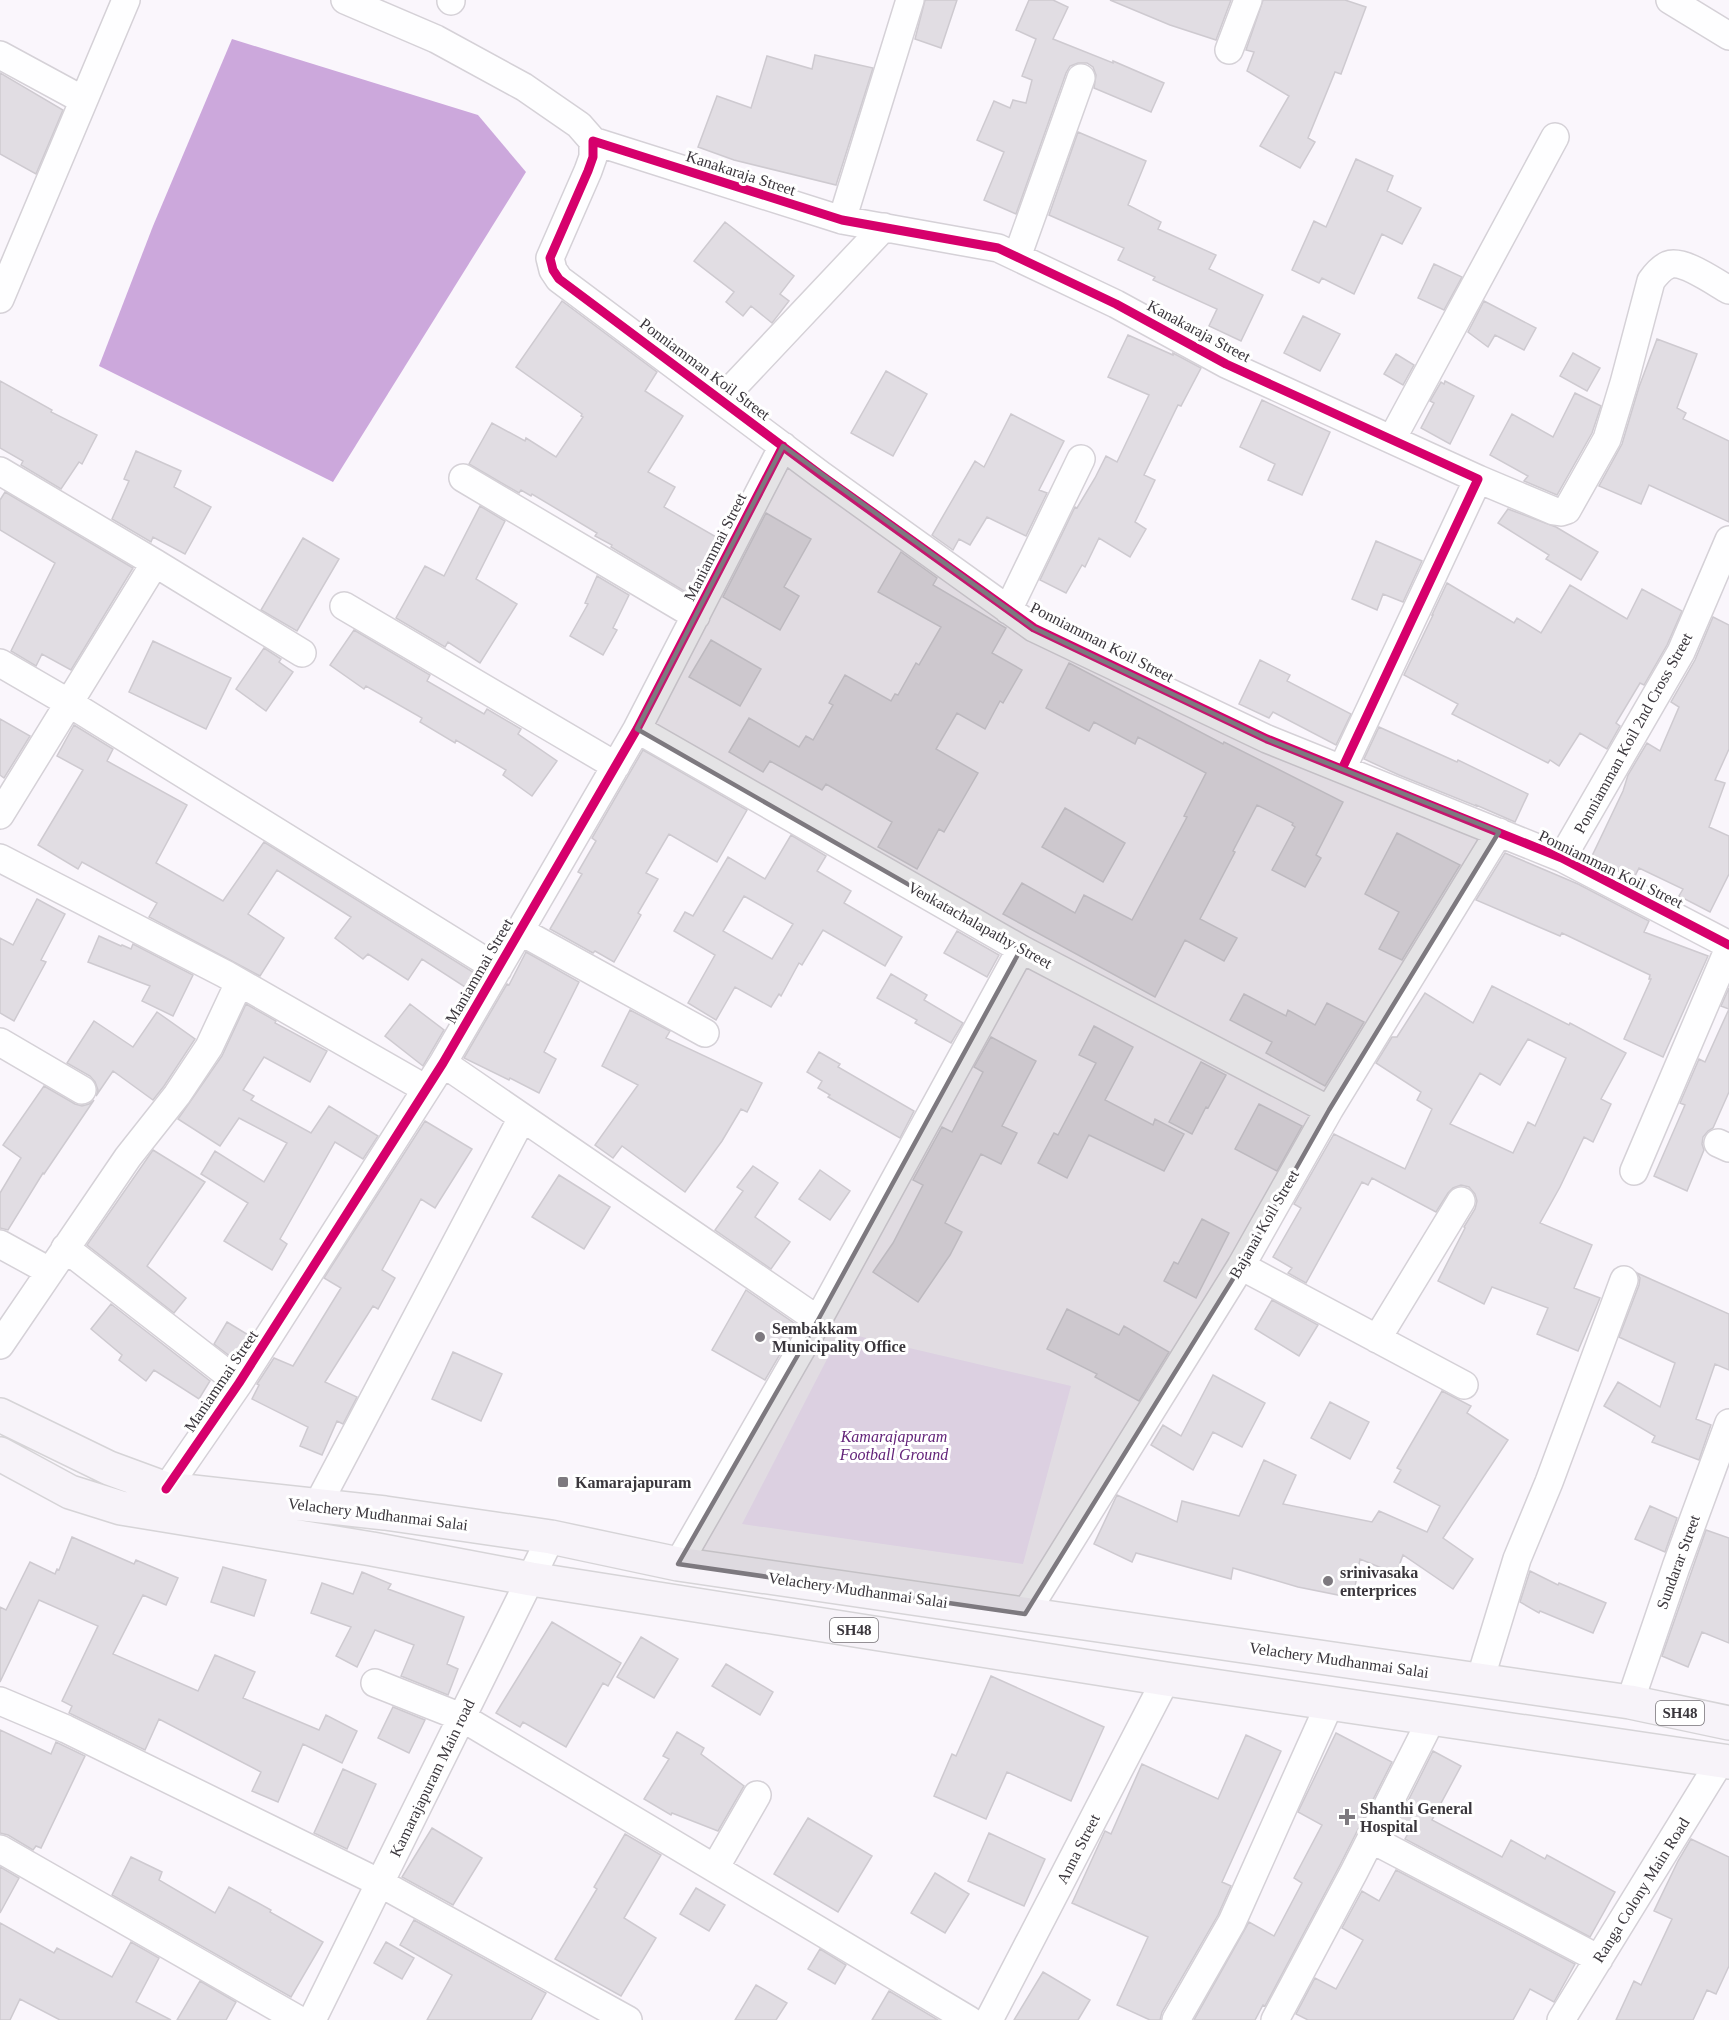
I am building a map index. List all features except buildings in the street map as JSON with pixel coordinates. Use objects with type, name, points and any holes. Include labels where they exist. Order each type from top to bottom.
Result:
[{"type":"main road","name":"Velachery Mudhanmai Salai","points":[[0,1415],[109,1468],[166,1489],[385,1513],[551,1537],[678,1564],[1630,1702],[1729,1723]]},
{"type":"main road","name":"Velachery Mudhanmai Salai","points":[[0,1454],[70,1492],[121,1508],[372,1549],[531,1580],[1166,1679],[1725,1761]]},
{"type":"street","points":[[0,299],[126,0]]},
{"type":"street","points":[[345,0],[436,39],[524,87],[579,125],[593,141]]},
{"type":"street","points":[[842,220],[910,0]]},
{"type":"street","points":[[1229,50],[1248,0]]},
{"type":"street","points":[[1670,0],[1729,36]]},
{"type":"street","points":[[0,55],[84,100]]},
{"type":"street","points":[[1017,257],[1081,78]]},
{"type":"street","points":[[1392,439],[1555,137]]},
{"type":"street","name":"Kanakaraja Street","points":[[593,141],[842,220],[998,248],[1116,304],[1226,364],[1554,511],[1567,510],[1607,439],[1651,281],[1661,269],[1671,263],[1686,266],[1729,290]]},
{"type":"street","name":"Ponniamman Koil Street","points":[[593,141],[593,157],[588,171],[550,258],[553,270],[560,279],[783,446],[1008,610],[1034,628],[1267,739],[1562,858],[1729,947]]},
{"type":"street","points":[[721,400],[884,227]]},
{"type":"street","name":"Maniammai Street","points":[[166,1489],[239,1383],[443,1063],[638,729],[783,446]]},
{"type":"street","points":[[1008,610],[1081,459]]},
{"type":"street","points":[[0,471],[302,653]]},
{"type":"street","points":[[463,478],[696,616]]},
{"type":"street","points":[[1342,769],[1479,479]]},
{"type":"street","name":"Ponniamman Koil 2nd Cross Street","points":[[1562,858],[1681,652],[1729,540]]},
{"type":"street","points":[[0,815],[155,563]]},
{"type":"street","points":[[344,606],[616,766]]},
{"type":"street","points":[[0,663],[69,703],[498,969]]},
{"type":"street","name":"Venkatachalapathy Street","points":[[638,729],[1021,949],[1329,1110]]},
{"type":"street","name":"Bajanai Koil Street","points":[[1025,1614],[1240,1266],[1329,1110],[1498,832]]},
{"type":"street","points":[[0,858],[239,983],[426,1089]]},
{"type":"street","points":[[520,931],[705,1033]]},
{"type":"street","points":[[1634,1171],[1729,947]]},
{"type":"street","points":[[678,1564],[818,1320],[1021,949]]},
{"type":"street","points":[[0,1345],[128,1156],[177,1095],[209,1047],[239,983]]},
{"type":"street","points":[[0,1042],[82,1090]]},
{"type":"street","points":[[443,1063],[818,1320]]},
{"type":"street","points":[[317,1506],[522,1118]]},
{"type":"street","points":[[1377,1339],[1461,1202]]},
{"type":"street","points":[[0,1244],[49,1271]]},
{"type":"street","points":[[65,1248],[239,1383]]},
{"type":"street","points":[[1240,1266],[1464,1385]]},
{"type":"street","points":[[1480,1680],[1517,1559],[1549,1482],[1624,1280]]},
{"type":"street","name":"Sundarar Street","points":[[1630,1702],[1729,1423]]},
{"type":"street","name":"Kamarajapuram Main road","points":[[312,2020],[551,1537]]},
{"type":"street","name":"Anna Street","points":[[989,2020],[1166,1679]]},
{"type":"street","points":[[375,1683],[461,1718],[969,2020]]},
{"type":"street","points":[[0,1701],[66,1729],[380,1883],[628,2020]]},
{"type":"street","points":[[1176,2020],[1232,1922],[1330,1703]]},
{"type":"street","points":[[1275,2020],[1371,1839],[1431,1718]]},
{"type":"street","name":"Ranga Colony Main Road","points":[[1561,2020],[1725,1761]]},
{"type":"street","points":[[714,1868],[757,1795]]},
{"type":"street","points":[[1371,1839],[1599,1959]]},
{"type":"street","points":[[0,1849],[299,2020]]},
{"type":"highlighted area","points":[[783,446],[1034,628],[1267,739],[1499,832],[1329,1110],[1241,1266],[1025,1614],[678,1564],[818,1320],[1021,949],[637,729]]},
{"type":"green space","name":"Kamarajapuram Football Ground","points":[[841,1332],[1071,1386],[1023,1564],[742,1524]]},
{"type":"shaded area","points":[[232,39],[478,115],[526,172],[333,482],[99,366],[153,226]]},
{"type":"cycle path","points":[[1342,769],[1478,479],[1226,364],[1116,304],[998,248],[842,220],[593,141],[593,157],[588,171],[550,258],[553,270],[559,279],[821,475],[1034,628],[1267,739],[1562,858],[1729,945]]},
{"type":"cycle path","points":[[166,1489],[239,1383],[443,1063],[637,729],[783,446]]},
{"type":"place","name":"Sembakkam Municipality Office","points":[[760,1337]]},
{"type":"place","name":"Kamarajapuram","points":[[563,1482]]},
{"type":"place","name":"srinivasaka enterprices","points":[[1328,1581]]},
{"type":"place","name":"Shanthi General Hospital","points":[[1347,1817]]}]
